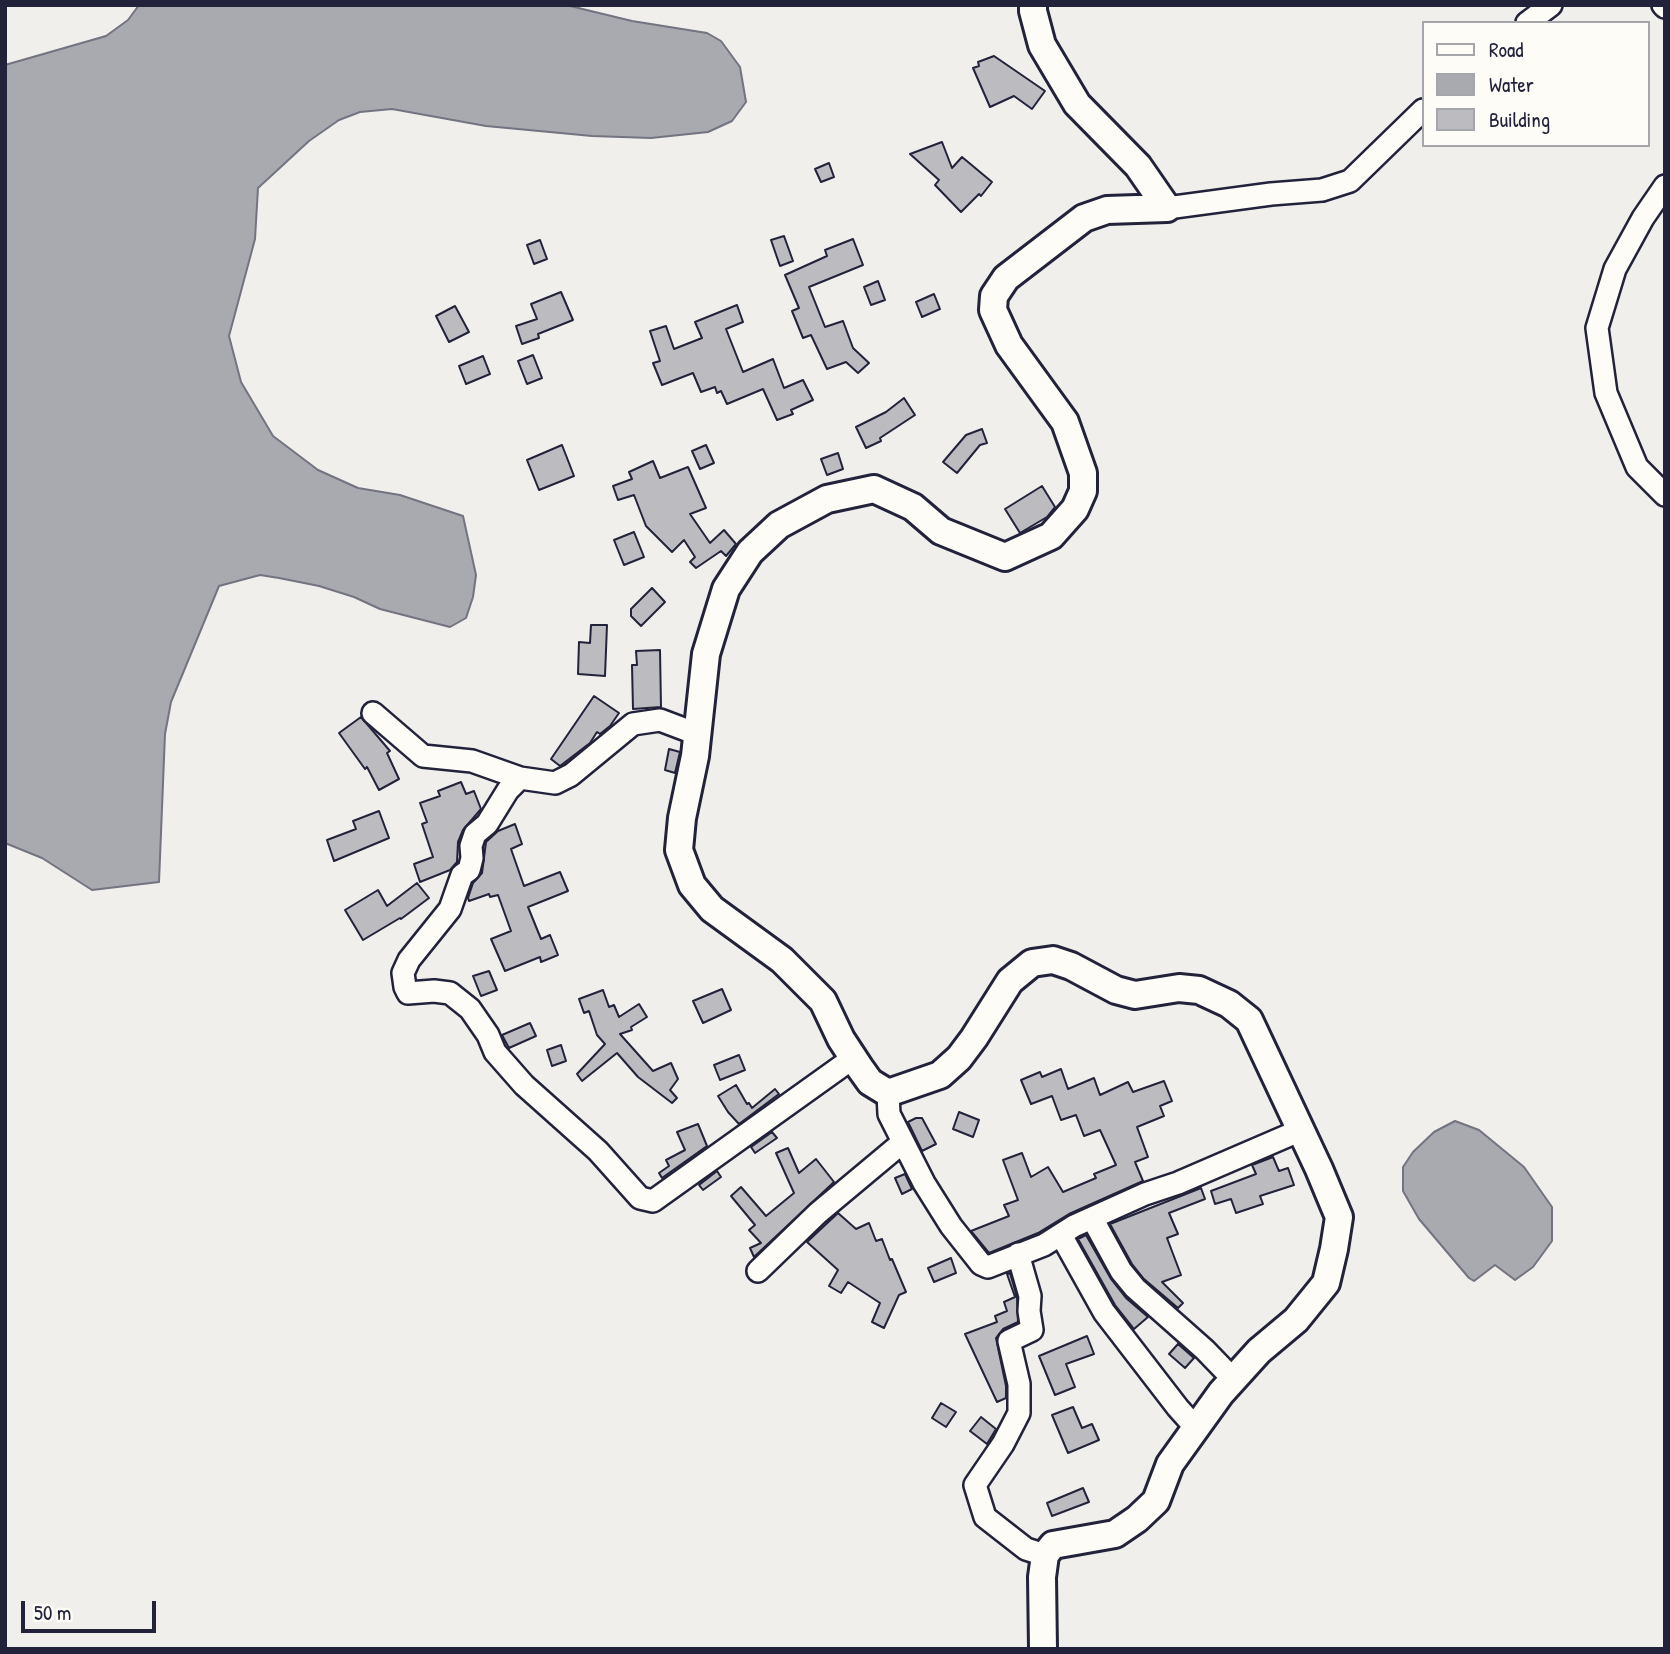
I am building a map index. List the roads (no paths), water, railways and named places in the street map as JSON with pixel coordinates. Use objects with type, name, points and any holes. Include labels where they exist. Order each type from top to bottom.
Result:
[{"type":"street","points":[[1033,5],[1042,45],[1077,104],[1138,166],[1167,208]]},
{"type":"street","points":[[1530,21],[1551,5]]},
{"type":"street","points":[[888,1093],[870,1082],[853,1058],[823,1001],[782,960],[712,909],[692,885],[679,850],[706,654],[726,589],[750,552],[779,525],[827,499],[874,489],[913,507],[941,531],[1006,557],[1051,536],[1075,509],[1083,491],[1083,473],[1065,422],[1009,345],[993,310],[995,296],[1006,278],[1084,218],[1107,210],[1167,208],[1322,190],[1350,181],[1422,111]]},
{"type":"street","points":[[1665,186],[1643,218],[1615,269],[1597,328],[1606,393],[1637,467],[1665,495]]},
{"type":"street","points":[[373,713],[423,756],[471,761],[520,778],[555,783],[571,775],[633,724],[660,720],[697,734]]},
{"type":"street","points":[[520,778],[508,790],[487,824],[475,834],[469,870],[462,874],[450,909],[409,960],[403,973],[405,987],[408,993],[450,993],[470,1009],[488,1035],[495,1052],[524,1085],[598,1151],[640,1198],[653,1201],[853,1058]]},
{"type":"street","points":[[888,1093],[940,1075],[959,1058],[1010,981],[1032,963],[1053,960],[1071,966],[1116,990],[1135,995],[1179,988],[1199,989],[1229,1004],[1249,1020],[1339,1217],[1326,1283],[1296,1320],[1259,1351],[1233,1379],[1170,1464],[1156,1501],[1115,1534],[1053,1545],[1045,1555],[1042,1577],[1043,1649]]},
{"type":"street","points":[[888,1093],[889,1114],[924,1183],[981,1264],[988,1267],[1061,1235],[1092,1218],[1301,1130]]},
{"type":"street","points":[[758,1271],[818,1213],[903,1142]]},
{"type":"street","points":[[1092,1218],[1121,1271],[1135,1288],[1205,1350],[1233,1379]]},
{"type":"street","points":[[1061,1235],[1104,1312],[1178,1408],[1196,1427]]},
{"type":"street","points":[[1018,1254],[1030,1296],[1032,1330],[1009,1341],[1019,1384],[1019,1413],[1003,1444],[975,1485],[985,1517],[1026,1549],[1045,1555]]},
{"type":"water","points":[[139,5],[566,5],[632,21],[707,33],[721,41],[740,67],[746,102],[732,121],[708,132],[651,138],[592,136],[486,126],[392,109],[360,112],[339,120],[309,141],[258,188],[255,239],[229,336],[241,382],[273,436],[318,470],[358,488],[400,495],[463,516],[476,575],[473,597],[466,618],[450,627],[380,609],[319,586],[279,578],[260,575],[219,586],[171,702],[165,734],[159,882],[92,890],[42,858],[5,843],[5,65],[106,36],[128,20]]},
{"type":"water","points":[[1455,1121],[1479,1130],[1524,1167],[1552,1207],[1552,1241],[1533,1267],[1515,1280],[1495,1265],[1474,1281],[1469,1278],[1419,1219],[1403,1191],[1403,1167],[1413,1152],[1434,1132]]}]
